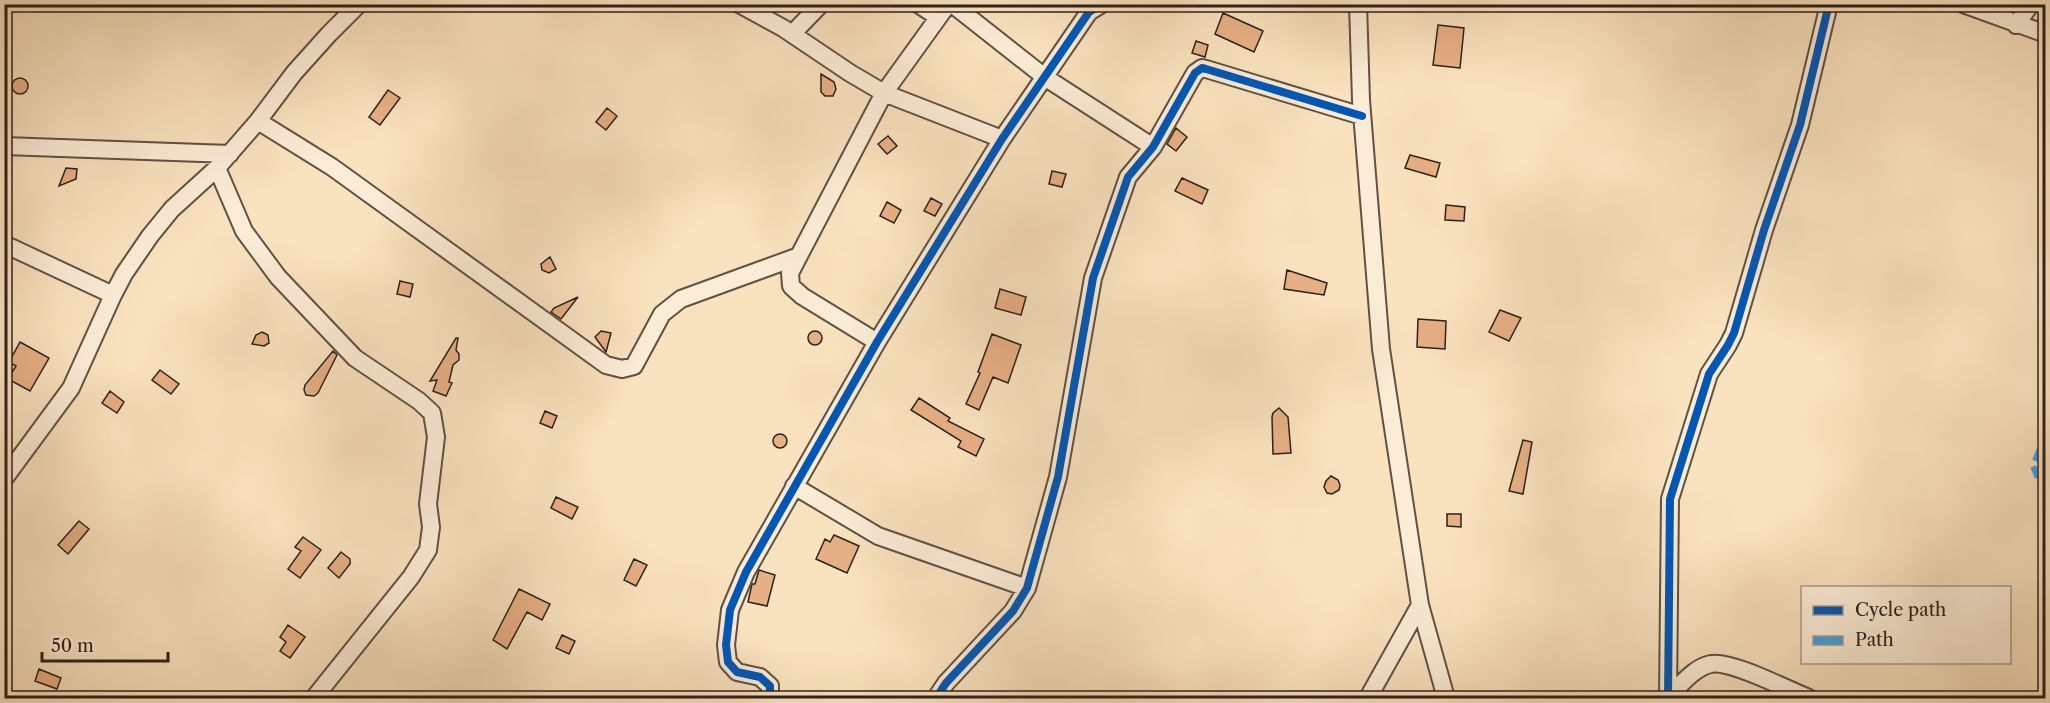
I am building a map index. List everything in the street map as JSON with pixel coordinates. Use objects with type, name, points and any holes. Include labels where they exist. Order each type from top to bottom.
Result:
[{"type":"street","points":[[4,479],[71,388],[113,295],[124,274],[150,236],[172,209],[230,154],[294,73],[328,34],[359,4]]},
{"type":"street","points":[[739,4],[792,34],[850,74],[884,93],[1002,140]]},
{"type":"street","points":[[792,34],[821,4]]},
{"type":"street","points":[[918,4],[946,9],[1046,78],[1153,147]]},
{"type":"street","points":[[770,699],[770,686],[760,677],[737,672],[728,662],[726,645],[730,610],[746,572],[878,342],[1002,140],[1089,12],[1102,4]]},
{"type":"street","points":[[1358,4],[1362,116],[1381,349],[1420,605],[1446,699]]},
{"type":"street","points":[[1668,698],[1670,500],[1708,374],[1734,333],[1764,230],[1800,124],[1829,4]]},
{"type":"street","points":[[1963,4],[2046,34]]},
{"type":"street","points":[[2016,25],[2031,4]]},
{"type":"street","points":[[878,342],[802,296],[791,286],[790,273],[884,93],[946,9]]},
{"type":"street","points":[[936,699],[946,683],[1013,611],[1027,588],[1058,477],[1093,278],[1128,177],[1153,147],[1195,73],[1202,68],[1362,116]]},
{"type":"street","points":[[258,121],[332,167],[606,365],[622,369],[634,366],[662,314],[681,299],[799,256]]},
{"type":"street","points":[[4,146],[230,154]]},
{"type":"street","points":[[217,168],[244,231],[278,277],[355,358],[419,401],[432,413],[436,436],[428,504],[431,527],[428,550],[411,577],[314,699]]},
{"type":"street","points":[[4,244],[113,295]]},
{"type":"street","points":[[794,486],[878,536],[1027,588]]},
{"type":"street","points":[[1368,699],[1420,605]]},
{"type":"street","points":[[1668,698],[1698,670],[1712,664],[1728,664],[1798,697]]},
{"type":"building","points":[[1223,13],[1263,31],[1254,52],[1215,34]]},
{"type":"building","points":[[1438,25],[1464,28],[1460,68],[1433,65]]},
{"type":"building","points":[[1196,41],[1208,45],[1205,57],[1192,53]]},
{"type":"building","points":[[821,74],[834,82],[836,89],[833,96],[825,96],[821,92]]},
{"type":"building","points":[[20,78],[26,80],[28,86],[26,92],[20,94],[14,92],[12,86],[14,80]]},
{"type":"building","points":[[388,90],[400,98],[380,125],[369,117]]},
{"type":"building","points":[[607,108],[617,116],[606,130],[596,122]]},
{"type":"building","points":[[1176,128],[1187,137],[1176,151],[1167,144]]},
{"type":"building","points":[[888,136],[897,146],[887,154],[878,144]]},
{"type":"building","points":[[1410,155],[1440,163],[1436,177],[1405,168]]},
{"type":"building","points":[[66,168],[77,169],[76,179],[59,186]]},
{"type":"building","points":[[1052,171],[1066,174],[1062,187],[1049,184]]},
{"type":"building","points":[[1182,178],[1208,190],[1202,204],[1175,191]]},
{"type":"building","points":[[931,198],[942,204],[935,216],[924,211]]},
{"type":"building","points":[[887,202],[901,210],[894,223],[880,216]]},
{"type":"building","points":[[1446,205],[1465,207],[1464,221],[1445,220]]},
{"type":"building","points":[[550,257],[556,269],[549,273],[542,270],[541,264]]},
{"type":"building","points":[[1287,270],[1327,283],[1324,295],[1284,289]]},
{"type":"building","points":[[400,281],[413,284],[410,297],[397,294]]},
{"type":"building","points":[[1000,289],[1026,297],[1021,315],[995,308]]},
{"type":"building","points":[[578,297],[561,319],[551,312],[554,308]]},
{"type":"building","points":[[1500,310],[1521,318],[1509,341],[1489,332]]},
{"type":"building","points":[[1418,319],[1446,321],[1445,349],[1417,347]]},
{"type":"building","points":[[601,331],[611,333],[606,352],[595,337]]},
{"type":"building","points":[[812,331],[818,331],[822,338],[818,345],[812,345],[808,341],[808,335]]},
{"type":"building","points":[[262,332],[268,335],[269,343],[264,346],[252,344],[256,335]]},
{"type":"building","points":[[992,334],[1021,345],[1008,383],[993,377],[979,410],[966,404],[980,373],[978,372]]},
{"type":"building","points":[[458,338],[456,350],[459,360],[453,365],[449,382],[452,383],[446,396],[433,391],[437,380],[430,381]]},
{"type":"building","points":[[20,342],[49,358],[30,391],[8,379],[16,366],[9,362]]},
{"type":"building","points":[[333,351],[337,355],[318,393],[314,396],[306,395],[305,385]]},
{"type":"building","points":[[160,370],[179,384],[171,394],[152,380]]},
{"type":"building","points":[[110,391],[124,402],[117,413],[102,403]]},
{"type":"building","points":[[919,398],[950,418],[948,421],[984,439],[976,456],[958,447],[961,441],[911,410]]},
{"type":"building","points":[[1279,408],[1288,417],[1291,453],[1273,454],[1272,417]]},
{"type":"building","points":[[545,411],[557,416],[552,428],[540,423]]},
{"type":"building","points":[[780,434],[785,436],[787,441],[785,446],[780,448],[775,446],[773,441],[775,436]]},
{"type":"building","points":[[1523,440],[1532,442],[1523,494],[1509,491]]},
{"type":"building","points":[[1331,476],[1338,480],[1340,485],[1339,490],[1332,494],[1327,493],[1324,487]]},
{"type":"building","points":[[556,497],[578,507],[572,519],[551,508]]},
{"type":"building","points":[[1447,514],[1461,514],[1461,527],[1447,526]]},
{"type":"building","points":[[79,521],[89,529],[68,554],[58,545]]},
{"type":"building","points":[[834,535],[859,546],[847,573],[816,559],[825,539],[830,542]]},
{"type":"building","points":[[303,537],[321,550],[300,578],[288,569],[301,551],[295,547]]},
{"type":"building","points":[[341,552],[350,559],[350,564],[339,578],[328,568]]},
{"type":"building","points":[[634,559],[647,565],[636,586],[624,580]]},
{"type":"building","points":[[759,570],[775,575],[767,606],[748,602],[752,584],[755,584]]},
{"type":"building","points":[[519,589],[550,604],[542,620],[527,612],[507,649],[493,640]]},
{"type":"building","points":[[288,625],[305,637],[290,658],[280,651],[286,642],[280,637]]},
{"type":"building","points":[[562,635],[575,641],[569,654],[556,648]]},
{"type":"building","points":[[39,669],[61,678],[57,689],[35,681]]},
{"type":"marked path","points":[[2046,433],[2033,466],[2046,497]]},
{"type":"cycle path","points":[[770,698],[770,686],[760,677],[737,672],[728,662],[726,645],[730,610],[746,572],[877,342],[1002,139],[1089,12],[1102,4]]},
{"type":"cycle path","points":[[1668,698],[1670,499],[1709,374],[1734,333],[1764,230],[1800,125],[1829,4]]},
{"type":"cycle path","points":[[936,698],[946,683],[1013,611],[1027,588],[1058,477],[1093,278],[1128,177],[1153,147],[1195,73],[1202,68],[1206,69],[1362,116]]}]
